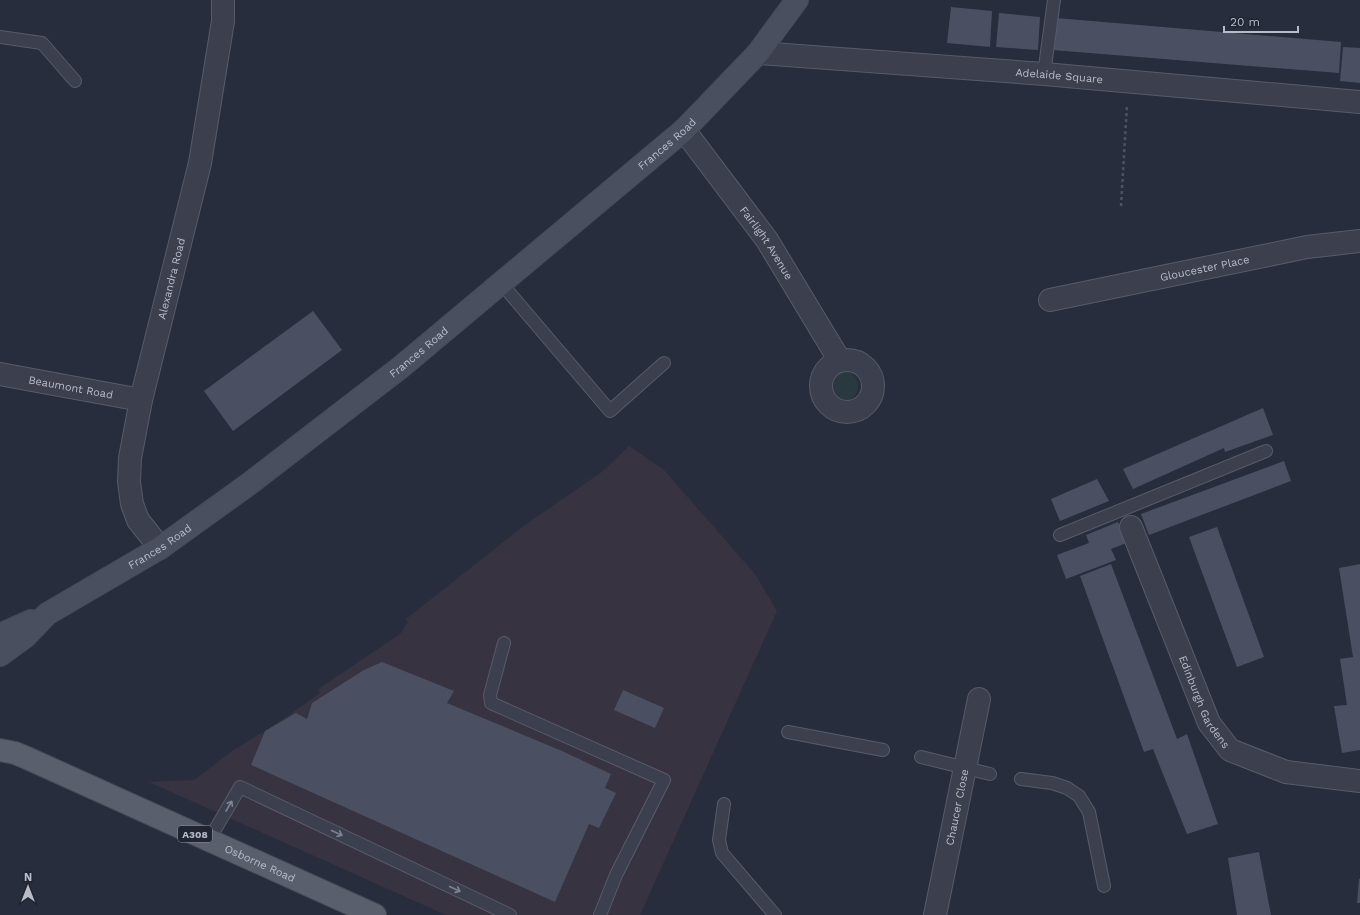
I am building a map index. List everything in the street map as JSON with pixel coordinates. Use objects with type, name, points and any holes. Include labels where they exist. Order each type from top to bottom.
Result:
[{"type":"main road","name":"Frances Road","points":[[0,655],[26,636],[47,614],[160,548],[249,484],[389,376],[684,130],[758,53],[797,0]]},
{"type":"main road","points":[[0,635],[47,614]]},
{"type":"main road","name":"Osborne Road","points":[[5,749],[375,915]]},
{"type":"street","name":"Alexandra Road","points":[[160,548],[138,520],[132,504],[129,482],[130,458],[141,400],[200,163],[223,21],[223,0]]},
{"type":"street","name":"Adelaide Square","points":[[758,53],[1044,74],[1360,102]]},
{"type":"street","name":"Fairlight Avenue","points":[[684,130],[767,240],[840,360]]},
{"type":"street","name":"Gloucester Place","points":[[1050,300],[1307,247],[1360,241]]},
{"type":"street","name":"Beaumont Road","points":[[0,374],[141,400]]},
{"type":"street","name":"Edinburgh Gardens","points":[[1128,518],[1209,723],[1230,750],[1286,772],[1360,781]]},
{"type":"street","name":"Chaucer Close","points":[[935,915],[979,699]]},
{"type":"lane","points":[[1044,74],[1054,0]]},
{"type":"lane","points":[[0,37],[42,43],[75,80]]},
{"type":"lane","points":[[501,283],[610,412],[664,363]]},
{"type":"lane","points":[[1060,535],[1128,518],[1266,451]]},
{"type":"lane","points":[[504,643],[490,695],[491,703],[664,780],[616,875],[600,915]]},
{"type":"lane","points":[[788,732],[883,750]]},
{"type":"lane","points":[[921,757],[990,774]]},
{"type":"lane","points":[[1021,779],[1052,783],[1067,788],[1079,796],[1089,812],[1104,886]]},
{"type":"lane","points":[[209,840],[240,787],[510,915]]},
{"type":"lane","points":[[724,804],[719,840],[722,853],[775,915]]},
{"type":"path","points":[[1121,206],[1128,81]]},
{"type":"shaded area","points":[[842,370],[853,375],[858,386],[853,397],[842,402],[831,397],[826,386],[831,375]]},
{"type":"shaded area","points":[[629,446],[664,470],[755,574],[777,611],[640,915],[446,915],[149,782],[194,780],[235,749],[292,713],[320,693],[318,689],[400,634],[408,622],[406,619],[525,525],[603,471]]},
{"type":"building","points":[[951,7],[992,11],[990,47],[947,43]]},
{"type":"building","points":[[999,13],[1040,17],[1038,50],[996,47]]},
{"type":"building","points":[[1056,18],[1341,42],[1339,73],[1052,50]]},
{"type":"building","points":[[1343,47],[1360,48],[1360,83],[1340,81]]},
{"type":"building","points":[[313,311],[342,350],[233,431],[204,391]]},
{"type":"building","points":[[1263,408],[1273,435],[1225,452],[1224,448],[1133,489],[1123,469]]},
{"type":"building","points":[[1284,461],[1291,481],[1149,535],[1141,514]]},
{"type":"building","points":[[1097,479],[1109,501],[1060,521],[1051,499]]},
{"type":"building","points":[[1118,522],[1126,543],[1111,549],[1116,560],[1066,579],[1057,555],[1089,543],[1086,535]]},
{"type":"building","points":[[1217,527],[1264,657],[1237,667],[1189,537]]},
{"type":"building","points":[[1111,564],[1177,739],[1187,734],[1218,824],[1187,834],[1153,749],[1144,752],[1080,576]]},
{"type":"building","points":[[1360,564],[1360,750],[1342,753],[1334,706],[1347,705],[1340,659],[1353,657],[1339,568]]},
{"type":"building","points":[[382,662],[454,691],[447,703],[562,751],[611,774],[605,788],[616,793],[599,828],[589,824],[555,902],[251,765],[265,731],[296,713],[307,719],[312,703],[364,670]]},
{"type":"building","points":[[623,690],[664,708],[655,728],[614,710]]},
{"type":"building","points":[[1259,852],[1271,915],[1237,915],[1228,858]]},
{"type":"building","points":[[1359,879],[1360,903],[1357,903]]}]
